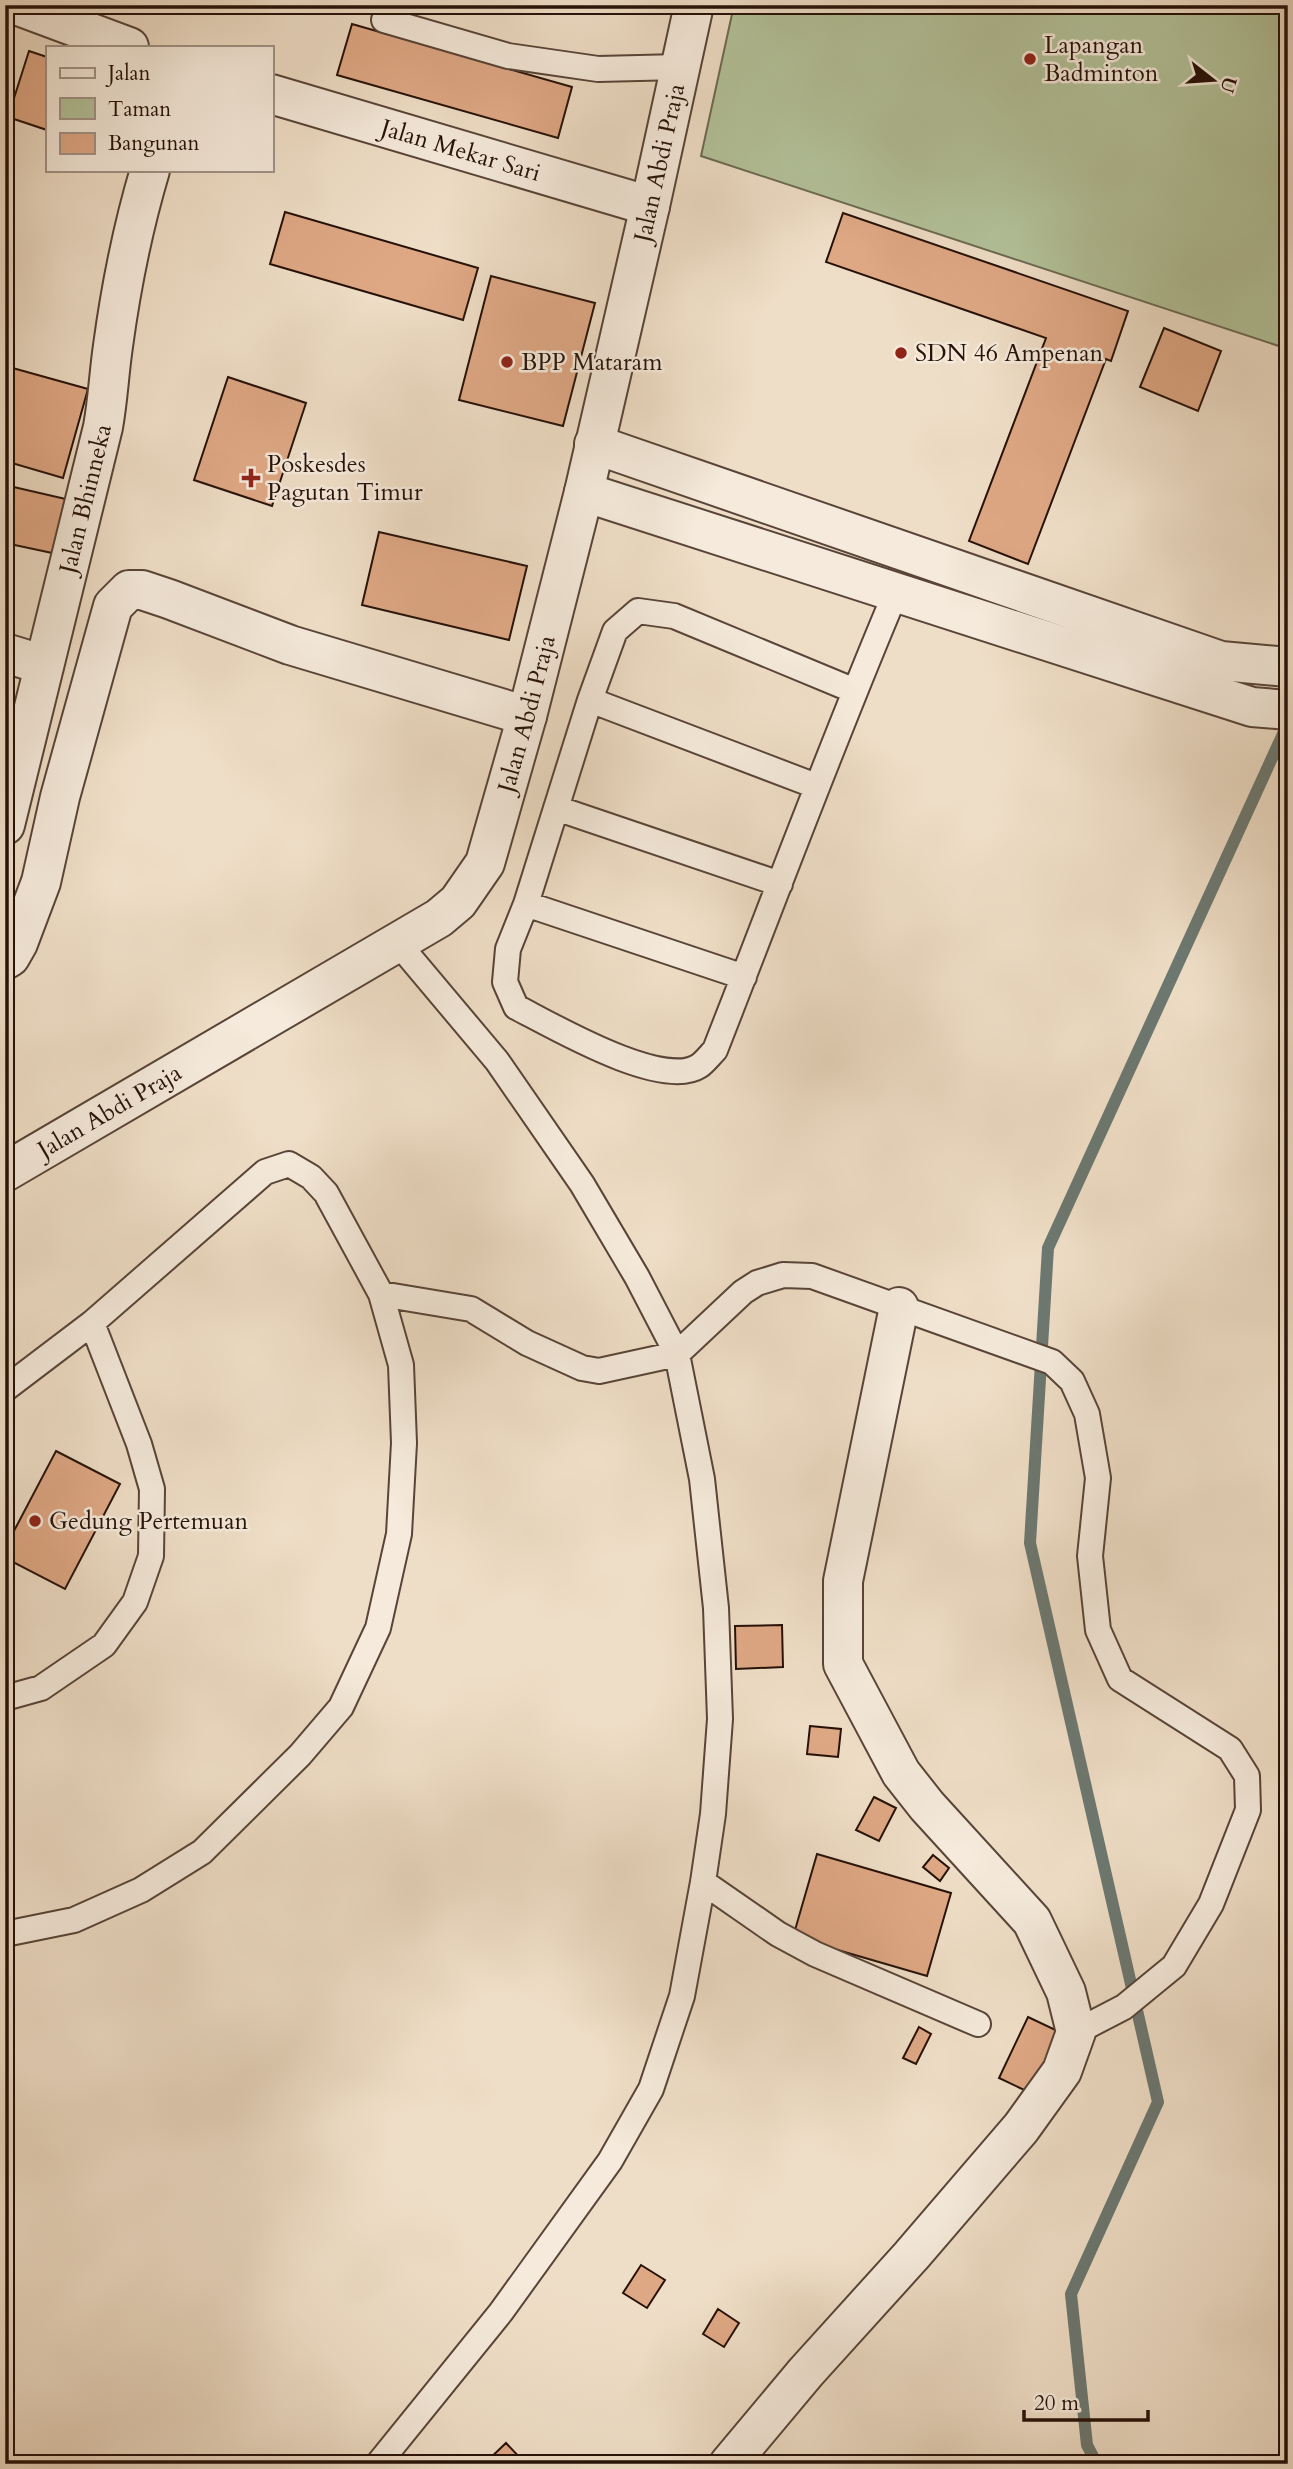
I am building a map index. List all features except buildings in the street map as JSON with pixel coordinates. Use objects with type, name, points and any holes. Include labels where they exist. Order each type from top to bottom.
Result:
[{"type":"street","points":[[16,5],[126,46]]},
{"type":"street","name":"Jalan Abdi Praja","points":[[5,1172],[439,918],[458,902],[485,863],[527,716],[584,492],[694,5]]},
{"type":"street","name":"Jalan Mekar Sari","points":[[273,95],[650,206]]},
{"type":"street","name":"Jalan Bhinneka","points":[[8,803],[103,427],[110,389],[118,310],[140,203],[149,172]]},
{"type":"street","points":[[594,444],[1221,661],[1275,666]]},
{"type":"street","points":[[584,492],[1270,709]]},
{"type":"street","points":[[5,960],[10,957],[18,943],[37,893],[60,797],[113,606],[129,590],[142,590],[290,645],[527,716]]},
{"type":"street","points":[[5,653],[44,665]]},
{"type":"street","points":[[729,2464],[806,2372],[1021,2128],[1062,2071],[1076,2032],[1066,1992],[1032,1922],[927,1806],[901,1773],[843,1664],[843,1581],[908,1310]]},
{"type":"lane","points":[[384,20],[508,55],[598,69],[680,67]]},
{"type":"lane","points":[[855,691],[674,616],[638,611],[615,631],[590,700],[526,904],[508,949],[505,982],[516,1007],[626,1062],[670,1072],[697,1067],[715,1050],[816,786],[896,592]]},
{"type":"lane","points":[[590,700],[816,786]]},
{"type":"lane","points":[[556,808],[780,884]]},
{"type":"lane","points":[[526,904],[744,977]]},
{"type":"lane","points":[[379,2464],[501,2312],[610,2161],[651,2089],[681,1996],[703,1882],[713,1814],[720,1719],[716,1608],[702,1479],[677,1354],[637,1277],[582,1184],[497,1061],[397,942]]},
{"type":"lane","points":[[5,1389],[92,1322],[265,1172],[289,1164],[311,1177],[326,1193],[381,1294],[401,1365],[404,1443],[399,1534],[378,1628],[341,1707],[300,1755],[202,1852],[141,1890],[74,1920],[5,1934]]},
{"type":"lane","points":[[381,1294],[471,1309],[527,1343],[582,1368],[600,1371],[677,1354],[743,1292],[757,1283],[783,1275],[811,1276],[1052,1362],[1072,1381],[1087,1414],[1098,1478],[1090,1556],[1098,1630],[1120,1679],[1230,1749],[1247,1776],[1248,1810],[1211,1904],[1174,1966],[1124,2007],[1076,2032]]},
{"type":"lane","points":[[5,1698],[41,1688],[104,1645],[135,1602],[150,1556],[152,1489],[139,1444],[92,1322]]},
{"type":"lane","points":[[703,1882],[778,1934],[815,1954],[978,2024]]},
{"type":"green space","points":[[734,5],[1288,5],[1288,349],[701,156]]},
{"type":"waterway","points":[[1097,2464],[1087,2445],[1071,2294],[1158,2102],[1030,1543],[1048,1248],[1288,723]]},
{"type":"place","name":"Lapangan Badminton","points":[[1030,59]]},
{"type":"place","name":"SDN 46 Ampenan","points":[[901,353]]},
{"type":"place","name":"BPP Mataram","points":[[507,362]]},
{"type":"place","name":"Poskesdes Pagutan Timur","points":[[251,478]]},
{"type":"place","name":"Gedung Pertemuan","points":[[35,1521]]}]
